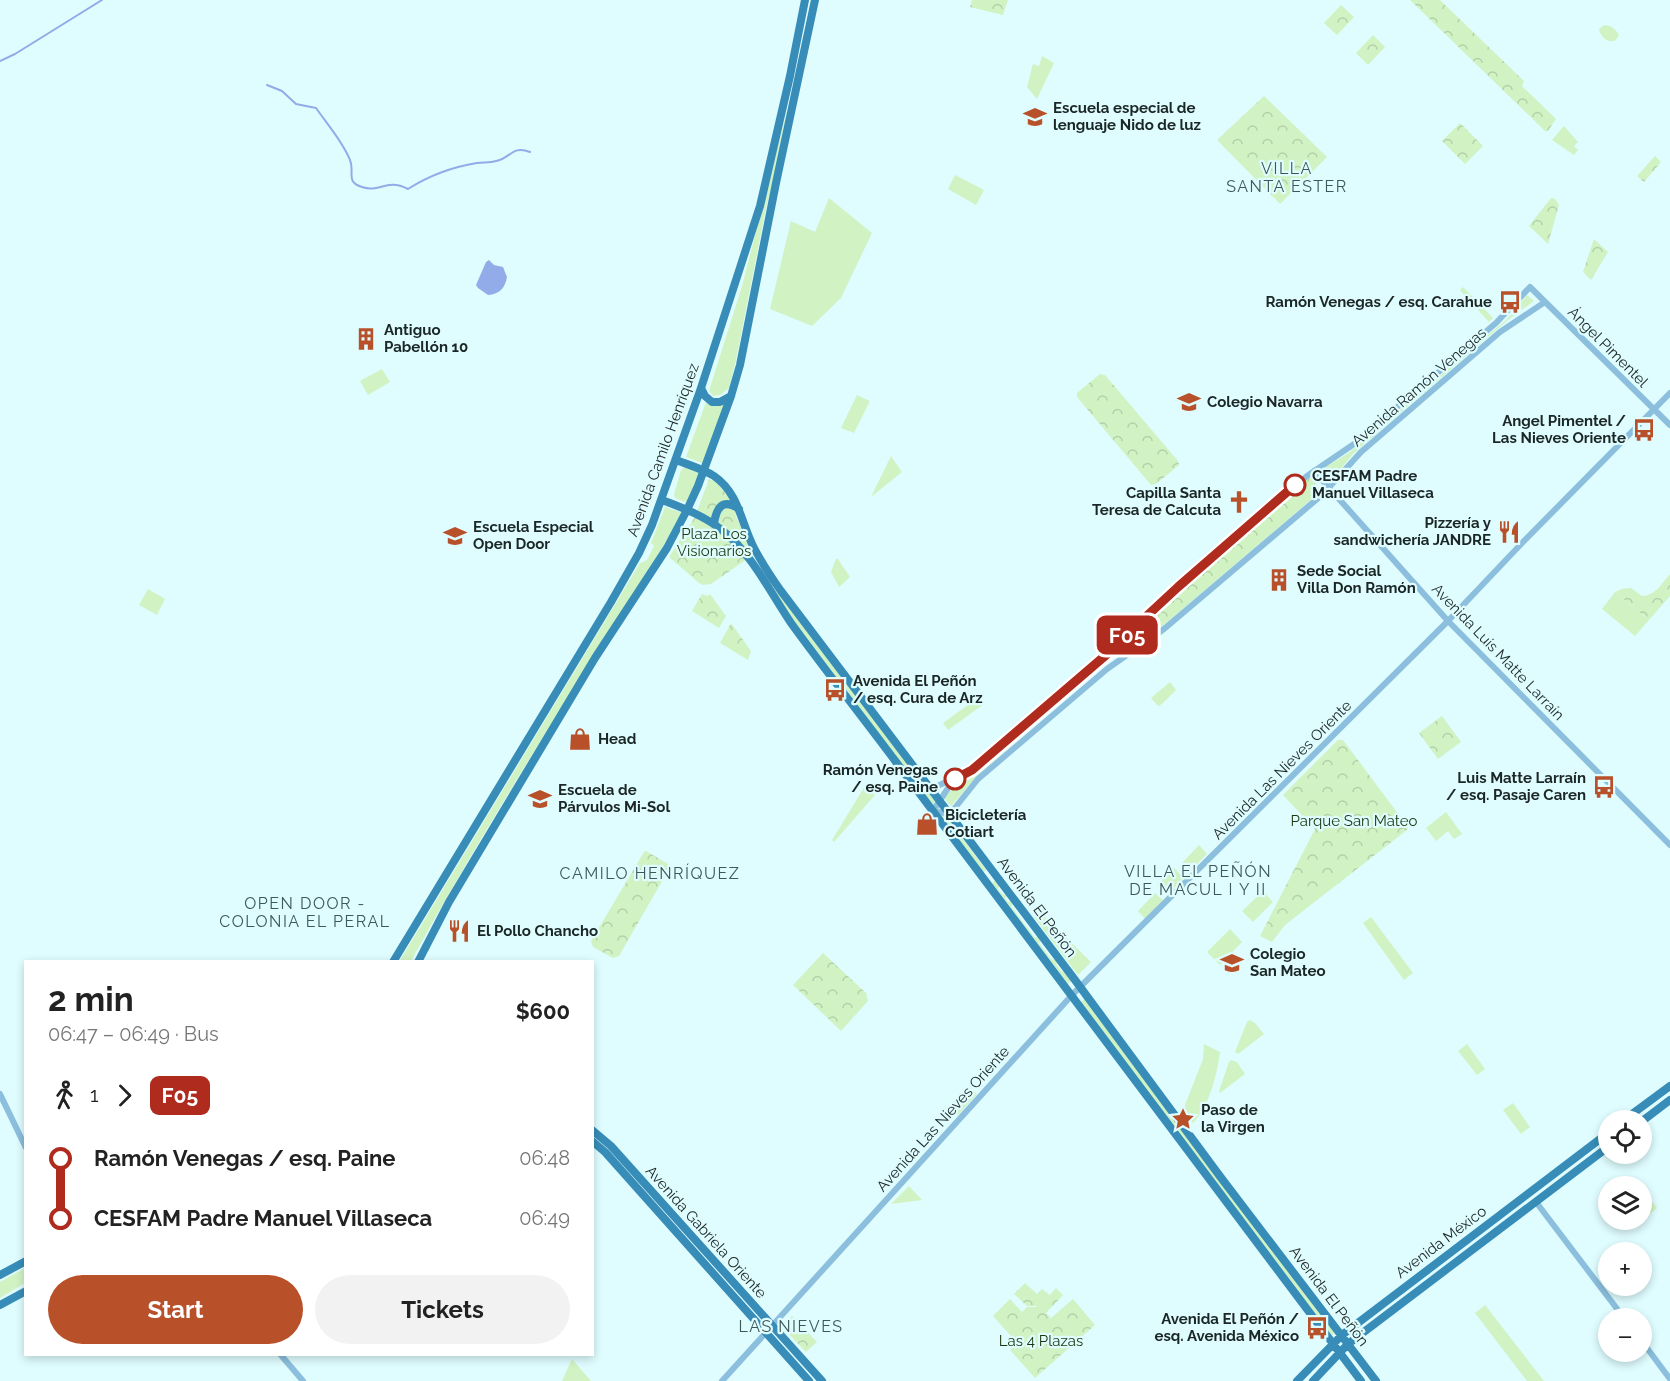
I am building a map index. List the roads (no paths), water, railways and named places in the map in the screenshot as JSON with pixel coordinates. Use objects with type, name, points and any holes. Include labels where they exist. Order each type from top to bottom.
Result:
[{"type":"main road","name":"Avenida Camilo Henríquez","points":[[394,960],[627,575],[662,500],[760,206],[788,87],[805,0]]},
{"type":"main road","points":[[419,960],[460,882],[600,650],[660,560],[687,510],[704,471],[731,396],[746,340],[776,183],[815,0]]},
{"type":"main road","points":[[701,388],[712,402],[720,402],[731,396]]},
{"type":"main road","name":"Avenida El Peñón","points":[[676,460],[714,476],[734,496],[754,547],[772,578],[1376,1381]]},
{"type":"main road","name":"Avenida El Peñón","points":[[662,500],[714,524],[735,541],[746,554],[792,624],[1361,1381]]},
{"type":"main road","points":[[714,524],[717,511],[722,506],[729,504],[739,509]]},
{"type":"main road","points":[[1638,1110],[1670,1086]]},
{"type":"main road","points":[[1652,1114],[1670,1100]]},
{"type":"main road","name":"Avenida Gabriela Oriente","points":[[594,1131],[616,1150],[822,1381]]},
{"type":"main road","name":"Avenida México","points":[[1297,1381],[1342,1335],[1598,1141]]},
{"type":"main road","name":"Avenida Gabriela Oriente","points":[[594,1143],[605,1152],[809,1381]]},
{"type":"main road","name":"Avenida México","points":[[1313,1381],[1348,1344],[1598,1155]]},
{"type":"main road","points":[[1208,1177],[1216,1171]]},
{"type":"main road","points":[[0,1275],[24,1262]]},
{"type":"main road","points":[[2,1303],[24,1292]]},
{"type":"street","name":"Ángel Pimentel","points":[[1530,287],[1670,425]]},
{"type":"street","name":"Avenida Ramón Venegas","points":[[931,789],[972,770],[1087,672],[1210,558],[1314,471],[1363,437],[1496,323],[1530,287]]},
{"type":"street","name":"Avenida Ramón Venegas","points":[[950,814],[978,779],[995,764],[1113,663],[1164,628],[1321,496],[1361,452],[1508,326],[1545,302]]},
{"type":"street","name":"Avenida Las Nieves Oriente","points":[[722,1381],[1072,995],[1448,621],[1670,393]]},
{"type":"street","name":"Avenida Luis Matte Larraín","points":[[1314,471],[1448,621],[1670,845]]},
{"type":"street","name":"Avenida Ramón Venegas","points":[[933,812],[955,779]]},
{"type":"street","points":[[933,812],[950,814]]},
{"type":"street","points":[[0,1094],[24,1144]]},
{"type":"street","points":[[1536,1202],[1616,1308]]},
{"type":"street","points":[[1652,1355],[1670,1379]]},
{"type":"street","points":[[282,1356],[303,1381]]},
{"type":"water","points":[[489,260],[494,265],[503,267],[507,277],[501,290],[488,295],[476,285]]},
{"type":"waterway","points":[[0,61],[102,0]]},
{"type":"waterway","points":[[267,85],[282,91],[296,104],[316,108],[347,153],[351,164],[352,179],[362,187],[394,185],[408,189],[450,169],[496,161],[519,150],[530,152]]},
{"type":"place","name":"Escuela especial de lenguaje Nido de luz","points":[[1035,117]]},
{"type":"place","name":"Ramón Venegas / esq. Carahue","points":[[1510,302]]},
{"type":"place","name":"Antiguo Pabellón 10","points":[[366,339]]},
{"type":"place","name":"Colegio Navarra","points":[[1189,402]]},
{"type":"place","name":"Angel Pimentel / Las Nieves Oriente","points":[[1644,430]]},
{"type":"place","name":"CESFAM Padre Manuel Villaseca","points":[[1295,485]]},
{"type":"place","name":"Capilla Santa Teresa de Calcuta","points":[[1239,502]]},
{"type":"place","name":"Pizzería y sandwichería JANDRE","points":[[1509,532]]},
{"type":"place","name":"Escuela Especial Open Door","points":[[455,536]]},
{"type":"place","name":"Sede Social Villa Don Ramón","points":[[1279,580]]},
{"type":"place","name":"Avenida El Peñón / esq. Cura de Arz","points":[[835,690]]},
{"type":"place","name":"Head","points":[[580,739]]},
{"type":"place","name":"Ramón Venegas / esq. Paine","points":[[955,779]]},
{"type":"place","name":"Luis Matte Larraín / esq. Pasaje Caren","points":[[1604,787]]},
{"type":"place","name":"Escuela de Párvulos Mi-Sol","points":[[540,799]]},
{"type":"place","name":"Bicicletería Cotiart","points":[[927,824]]},
{"type":"place","name":"El Pollo Chancho","points":[[459,931]]},
{"type":"place","name":"Colegio San Mateo","points":[[1232,963]]},
{"type":"place","name":"Paso de la Virgen","points":[[1183,1119]]},
{"type":"place","name":"Avenida El Peñón / esq. Avenida México","points":[[1317,1328]]},
{"type":"district","name":"VILLA SANTA ESTER","points":[[1287,177]]},
{"type":"district","name":"CAMILO HENRÍQUEZ","points":[[650,873]]},
{"type":"district","name":"VILLA EL PEÑÓN DE MACUL I Y II","points":[[1198,880]]},
{"type":"district","name":"OPEN DOOR - COLONIA EL PERAL","points":[[305,912]]},
{"type":"district","name":"LAS NIEVES","points":[[791,1326]]},
{"type":"park label","name":"Plaza Los Visionarios","points":[[714,542]]},
{"type":"park label","name":"Parque San Mateo","points":[[1354,821]]},
{"type":"park label","name":"Las 4 Plazas","points":[[1041,1341]]}]
